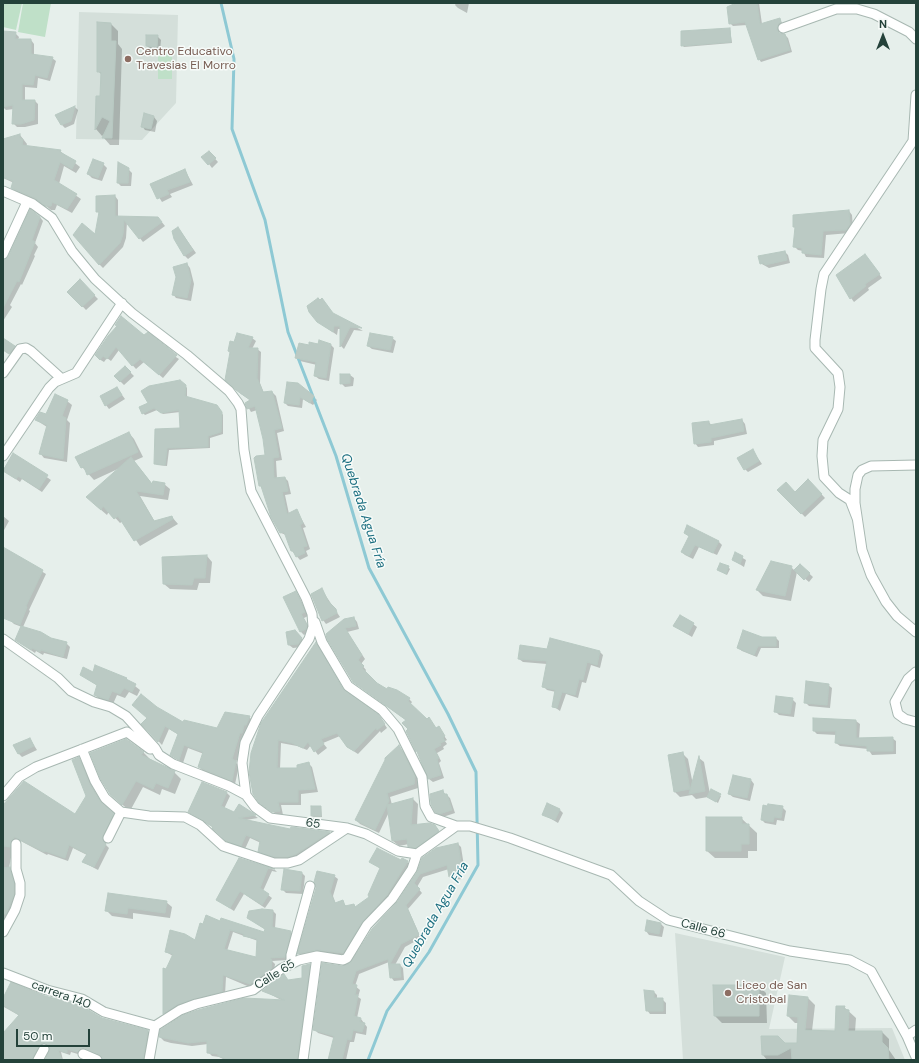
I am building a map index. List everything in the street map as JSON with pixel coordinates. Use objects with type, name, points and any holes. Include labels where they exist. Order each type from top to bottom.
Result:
[{"type":"street","points":[[783,28],[836,9],[857,9],[874,14],[909,32],[916,39]]},
{"type":"street","points":[[857,518],[850,500],[839,493],[824,477],[822,456],[823,440],[838,409],[839,380],[838,373],[834,367],[816,348],[815,340],[820,296],[824,274],[913,141],[916,95]]},
{"type":"street","name":"Calle 66","points":[[3,191],[42,210],[52,218],[81,264],[122,304],[206,371],[228,391],[238,403],[243,418],[244,450],[252,491],[264,518],[282,548],[312,614],[322,642],[348,686],[373,702],[398,728],[422,777],[425,806],[431,817],[456,826],[470,826],[510,838],[611,875],[639,901],[668,920],[790,951],[850,960],[871,971],[907,1036],[916,1057]]},
{"type":"street","points":[[3,254],[27,202]]},
{"type":"street","points":[[3,456],[49,388],[62,379],[76,373],[122,304]]},
{"type":"street","points":[[3,373],[16,353],[20,349],[26,348],[31,350],[62,379]]},
{"type":"street","points":[[916,465],[871,466],[862,470],[858,475],[855,489],[857,518],[862,550],[871,575],[886,602],[897,616],[916,632]]},
{"type":"street","points":[[246,795],[242,763],[245,743],[258,716],[309,639],[313,626],[312,614]]},
{"type":"street","points":[[3,639],[58,678],[71,691],[94,702],[111,707],[126,716],[155,748],[159,755],[173,764],[229,786],[246,795]]},
{"type":"street","points":[[916,672],[908,679],[895,702],[898,714],[905,719],[916,722]]},
{"type":"street","points":[[3,796],[19,777],[36,767],[127,732],[150,749],[155,748]]},
{"type":"street","points":[[82,749],[95,781],[105,798],[121,812],[149,816],[185,817],[200,825],[223,846],[274,863],[288,863],[299,860],[347,828]]},
{"type":"street","name":"65","points":[[246,795],[255,807],[270,818],[347,828],[366,834],[398,851],[417,854]]},
{"type":"street","points":[[108,838],[121,812]]},
{"type":"street","points":[[417,854],[456,826]]},
{"type":"street","points":[[3,932],[16,910],[20,895],[20,883],[16,869],[16,844]]},
{"type":"street","name":"Calle 65","points":[[155,1026],[180,1010],[196,1004],[253,990],[282,968],[298,960],[317,956],[343,960],[347,958],[367,925],[396,893],[412,869],[417,854]]},
{"type":"street","points":[[291,964],[291,955],[310,886]]},
{"type":"street","points":[[303,1060],[317,956]]},
{"type":"street","name":"carrera 140","points":[[3,973],[47,990],[82,1000],[104,1012],[155,1026]]},
{"type":"street","points":[[149,1060],[155,1026]]},
{"type":"street","points":[[907,1036],[916,1030]]},
{"type":"street","points":[[38,1060],[44,1049]]},
{"type":"street","points":[[82,1054],[97,1060]]},
{"type":"shaded area","name":"Centro Educativo Travesias El Morro","points":[[79,12],[178,15],[176,103],[142,140],[76,139]]},
{"type":"shaded area","name":"Liceo de San Cristobal","points":[[675,933],[785,957],[769,1029],[892,1028],[905,1060],[683,1060]]},
{"type":"green space","points":[[3,3],[22,3],[16,30],[3,27]]},
{"type":"green space","points":[[23,3],[51,3],[45,37],[18,32]]},
{"type":"green space","points":[[158,51],[172,51],[172,79],[158,79]]},
{"type":"building","points":[[736,3],[757,3],[760,24],[780,18],[781,22],[778,24],[777,30],[779,33],[785,34],[790,50],[758,60],[745,22],[729,24],[727,7]]},
{"type":"building","points":[[97,22],[111,23],[111,41],[116,41],[112,138],[102,138],[110,121],[102,117],[95,130],[96,96],[100,96],[101,72],[97,72]]},
{"type":"building","points":[[730,28],[731,42],[681,46],[681,31]]},
{"type":"building","points":[[3,31],[16,32],[15,39],[31,39],[31,54],[53,57],[47,78],[35,75],[33,85],[22,84],[22,100],[35,100],[34,120],[21,124],[12,124],[13,105],[3,107]]},
{"type":"building","points":[[146,35],[158,35],[157,47],[146,46]]},
{"type":"building","points":[[75,106],[71,121],[61,125],[55,115]]},
{"type":"building","points":[[144,113],[154,116],[151,129],[141,127]]},
{"type":"building","points":[[20,134],[20,138],[23,139],[22,145],[61,150],[60,152],[76,161],[72,169],[60,162],[54,180],[77,194],[67,209],[52,202],[51,206],[45,206],[35,198],[11,188],[13,181],[3,177],[3,139]]},
{"type":"building","points":[[209,151],[216,158],[208,165],[201,157]]},
{"type":"building","points":[[93,159],[104,163],[98,178],[87,174]]},
{"type":"building","points":[[118,162],[129,168],[128,183],[117,183]]},
{"type":"building","points":[[185,169],[190,182],[167,190],[169,194],[157,199],[150,184]]},
{"type":"building","points":[[115,195],[115,216],[158,217],[162,222],[139,239],[124,220],[123,234],[120,243],[99,265],[73,235],[82,223],[95,234],[99,212],[96,212],[96,196]]},
{"type":"building","points":[[30,209],[40,217],[32,240],[35,242],[19,282],[17,281],[3,308],[3,260],[8,257]]},
{"type":"building","points":[[849,210],[850,224],[846,230],[823,231],[821,255],[802,253],[802,248],[793,247],[795,227],[793,227],[793,215]]},
{"type":"building","points":[[178,227],[193,250],[184,256],[174,239],[172,231]]},
{"type":"building","points":[[785,251],[787,260],[765,265],[764,263],[760,264],[758,256]]},
{"type":"building","points":[[865,254],[880,274],[865,284],[866,286],[850,299],[836,275]]},
{"type":"building","points":[[187,263],[191,280],[187,298],[172,295],[176,277],[173,267]]},
{"type":"building","points":[[80,279],[95,295],[82,307],[67,292]]},
{"type":"building","points":[[318,298],[320,300],[322,298],[333,313],[362,328],[350,327],[340,347],[340,326],[334,326],[333,332],[317,322],[309,312],[307,306]]},
{"type":"building","points":[[121,316],[144,335],[148,332],[177,355],[159,375],[140,359],[132,366],[116,347],[107,359],[103,356],[100,360],[95,355],[117,326],[115,325]]},
{"type":"building","points":[[237,333],[253,337],[248,348],[258,348],[257,378],[263,392],[272,391],[282,428],[274,430],[279,457],[273,458],[274,478],[285,477],[288,491],[282,492],[287,514],[297,509],[303,523],[300,525],[307,546],[303,547],[305,553],[296,557],[293,551],[291,551],[284,532],[280,533],[271,517],[261,486],[259,486],[254,458],[256,456],[265,455],[263,439],[255,406],[247,409],[245,403],[250,400],[225,380],[230,352],[228,351],[230,341],[234,342]]},
{"type":"building","points":[[370,333],[393,337],[390,350],[367,346]]},
{"type":"building","points":[[3,338],[15,346],[9,354],[3,350]]},
{"type":"building","points":[[319,340],[331,344],[326,378],[314,376],[316,362],[295,358],[299,343],[309,345],[309,342],[318,344]]},
{"type":"building","points":[[125,366],[131,372],[120,382],[114,376]]},
{"type":"building","points":[[340,374],[350,374],[350,383],[340,384]]},
{"type":"building","points":[[180,380],[186,385],[185,396],[217,405],[222,412],[221,432],[208,436],[208,447],[167,448],[165,465],[154,464],[155,429],[180,428],[179,410],[161,413],[154,408],[142,414],[139,407],[148,403],[141,391],[149,386]]},
{"type":"building","points":[[287,382],[298,383],[314,396],[310,403],[300,397],[299,405],[284,403]]},
{"type":"building","points":[[117,387],[122,395],[105,406],[100,396]]},
{"type":"building","points":[[55,394],[68,400],[62,416],[66,418],[63,459],[39,454],[47,425],[35,420],[40,412],[46,414]]},
{"type":"building","points":[[742,419],[744,431],[711,438],[711,442],[694,444],[692,423],[709,421],[709,425]]},
{"type":"building","points":[[129,432],[138,452],[87,475],[84,467],[81,468],[75,457]]},
{"type":"building","points":[[753,449],[759,461],[744,470],[737,458]]},
{"type":"building","points":[[13,453],[48,475],[39,489],[18,476],[16,479],[3,471]]},
{"type":"building","points":[[131,457],[152,484],[153,481],[165,483],[163,495],[136,491],[154,521],[172,516],[173,519],[134,541],[118,516],[114,519],[103,506],[101,510],[86,497]]},
{"type":"building","points":[[808,479],[822,494],[801,514],[777,490],[786,482],[795,492]]},
{"type":"building","points":[[687,525],[719,541],[713,553],[695,545],[689,556],[681,552],[689,536],[684,533]]},
{"type":"building","points":[[3,547],[43,570],[26,606],[27,607],[20,625],[3,618]]},
{"type":"building","points":[[735,552],[743,556],[740,564],[732,560]]},
{"type":"building","points":[[207,555],[205,578],[194,578],[192,585],[163,584],[162,557]]},
{"type":"building","points":[[771,561],[792,566],[785,596],[756,590]]},
{"type":"building","points":[[720,563],[729,566],[726,574],[717,570]]},
{"type":"building","points":[[800,564],[810,573],[804,580],[794,570]]},
{"type":"building","points":[[322,588],[328,601],[336,609],[337,613],[322,621],[311,594]]},
{"type":"building","points":[[296,591],[305,612],[301,614],[307,625],[306,629],[300,632],[283,597]]},
{"type":"building","points":[[680,615],[694,623],[688,634],[673,626]]},
{"type":"building","points":[[354,617],[356,626],[345,628],[362,655],[358,660],[364,666],[362,668],[377,683],[387,689],[388,687],[397,690],[410,698],[408,701],[427,719],[429,717],[436,728],[439,726],[445,736],[443,738],[445,741],[440,743],[441,745],[434,749],[439,758],[437,759],[441,775],[428,779],[416,749],[416,752],[406,731],[408,729],[402,723],[406,720],[353,682],[327,639],[326,634],[344,619]]},
{"type":"building","points":[[21,626],[41,632],[51,638],[67,642],[63,657],[41,650],[40,652],[32,648],[31,650],[15,640]]},
{"type":"building","points":[[295,630],[302,638],[298,644],[288,645],[286,632]]},
{"type":"building","points":[[743,630],[762,637],[776,637],[776,646],[758,646],[754,655],[737,648]]},
{"type":"building","points":[[550,638],[600,651],[597,665],[587,662],[583,680],[579,679],[575,695],[562,692],[557,708],[552,707],[555,690],[542,687],[547,661],[518,659],[520,645],[547,649]]},
{"type":"building","points":[[316,642],[343,689],[378,714],[385,724],[377,730],[376,728],[354,751],[347,747],[337,733],[321,739],[324,744],[314,752],[308,742],[303,748],[292,743],[278,740],[277,768],[297,768],[297,765],[309,762],[315,789],[298,790],[298,802],[278,802],[280,811],[272,812],[259,803],[253,794],[249,772],[251,753],[261,723]]},
{"type":"building","points":[[95,665],[127,678],[126,679],[136,684],[132,692],[124,688],[120,694],[112,691],[108,700],[94,695],[97,685],[80,675],[83,667],[93,672]]},
{"type":"building","points":[[806,681],[829,684],[827,705],[804,703]]},
{"type":"building","points":[[141,694],[157,707],[183,722],[184,720],[217,728],[225,712],[250,716],[246,725],[244,725],[242,733],[240,733],[232,759],[236,761],[232,781],[198,767],[203,752],[184,745],[179,760],[170,755],[178,734],[165,726],[158,742],[141,724],[147,718],[132,705]]},
{"type":"building","points":[[776,696],[793,698],[790,714],[774,712]]},
{"type":"building","points":[[813,718],[856,720],[856,738],[893,737],[893,751],[867,751],[867,746],[835,743],[836,731],[813,731]]},
{"type":"building","points":[[30,738],[34,746],[18,754],[13,745]]},
{"type":"building","points":[[126,739],[144,752],[141,755],[175,771],[168,788],[156,783],[153,789],[136,781],[122,805],[110,794],[100,778],[90,753]]},
{"type":"building","points":[[399,745],[415,776],[414,784],[387,793],[389,801],[375,830],[355,820],[385,758]]},
{"type":"building","points":[[683,752],[690,789],[674,792],[668,755]]},
{"type":"building","points":[[699,756],[705,791],[689,794]]},
{"type":"building","points":[[79,757],[89,783],[100,801],[114,813],[103,836],[103,841],[106,844],[94,867],[82,862],[87,854],[69,845],[65,858],[45,851],[44,852],[14,837],[10,847],[3,846],[3,805],[24,781],[75,814],[86,796],[72,760]]},
{"type":"building","points":[[733,775],[751,779],[747,798],[728,794]]},
{"type":"building","points":[[202,782],[227,792],[221,806],[234,812],[239,804],[256,815],[238,818],[290,829],[291,827],[330,832],[296,854],[287,857],[275,857],[258,852],[260,841],[246,835],[241,846],[226,841],[212,828],[213,827],[188,812]]},
{"type":"building","points":[[711,789],[721,794],[716,802],[707,797]]},
{"type":"building","points":[[443,790],[444,794],[447,794],[452,810],[439,814],[435,812],[431,804],[430,794]]},
{"type":"building","points":[[413,798],[411,825],[429,823],[435,825],[439,831],[416,848],[408,847],[407,839],[392,841],[387,805]]},
{"type":"building","points":[[547,803],[560,809],[555,820],[542,815]]},
{"type":"building","points":[[768,804],[783,806],[781,818],[774,817],[773,822],[761,820],[763,805],[767,806]]},
{"type":"building","points":[[311,806],[321,806],[321,816],[311,816]]},
{"type":"building","points":[[706,817],[742,817],[742,824],[749,824],[749,844],[741,844],[741,851],[706,851]]},
{"type":"building","points":[[458,843],[461,863],[458,864],[459,876],[449,877],[447,865],[420,874],[414,883],[420,889],[406,905],[419,935],[401,944],[390,964],[400,964],[401,977],[390,978],[388,959],[356,971],[352,984],[357,985],[355,995],[358,995],[354,1016],[361,1018],[360,1022],[365,1023],[362,1032],[353,1030],[351,1040],[347,1039],[342,1060],[328,1060],[334,1036],[313,1030],[322,963],[342,966],[350,963],[372,929],[397,902],[417,872],[422,858],[436,848]]},
{"type":"building","points":[[377,848],[401,860],[402,858],[408,861],[387,895],[362,922],[343,953],[317,950],[297,954],[316,888],[314,882],[317,871],[335,875],[330,892],[335,903],[343,900],[345,906],[354,904],[355,907],[369,897],[368,895],[380,868],[369,862]]},
{"type":"building","points":[[239,858],[275,869],[268,868],[260,888],[269,894],[262,905],[240,891],[230,908],[216,900]]},
{"type":"building","points":[[10,867],[14,884],[14,894],[6,914],[3,914],[3,868]]},
{"type":"building","points":[[284,869],[302,872],[300,891],[281,890]]},
{"type":"building","points":[[108,893],[167,901],[165,913],[128,908],[127,914],[105,911]]},
{"type":"building","points":[[262,909],[273,910],[272,927],[291,931],[285,957],[270,958],[272,960],[271,969],[250,984],[223,975],[222,992],[178,1004],[163,1014],[163,968],[166,969],[173,954],[165,952],[170,930],[185,934],[195,940],[200,923],[203,924],[206,915],[220,921],[221,918],[264,932],[265,929],[247,918],[249,911]],"holes":[[[230,930],[244,934],[243,936],[257,939],[256,957],[224,949]]]},
{"type":"building","points":[[647,920],[661,923],[659,934],[645,931]]},
{"type":"building","points":[[310,964],[297,1060],[226,1059],[218,1056],[218,1054],[207,1053],[207,1041],[188,1043],[159,1037],[160,1030],[183,1015],[198,1010],[244,998],[285,1000],[262,991],[284,974],[288,980],[302,978],[302,966]]},
{"type":"building","points":[[11,982],[45,996],[80,1005],[102,1018],[148,1030],[143,1060],[103,1060],[100,1055],[83,1048],[77,1052],[67,1049],[67,1053],[58,1050],[62,1060],[45,1060],[50,1048],[44,1043],[39,1046],[32,1060],[3,1060],[3,1033],[19,1015],[3,1005],[3,998]]},
{"type":"building","points":[[713,985],[759,985],[759,1016],[714,1016]]},
{"type":"building","points":[[644,990],[654,991],[654,998],[663,998],[663,1011],[646,1011]]},
{"type":"building","points":[[789,995],[808,997],[805,1030],[835,1031],[836,1006],[845,1006],[844,1009],[849,1010],[848,1031],[882,1031],[882,1042],[888,1048],[889,1060],[792,1060],[791,1048],[778,1055],[762,1055],[761,1036],[778,1036],[785,1043],[797,1043],[798,1017],[787,1016]]},
{"type":"waterway","name":"Quebrada Agua Fría","points":[[221,3],[234,59],[232,129],[265,220],[288,332],[336,456],[369,568],[448,714],[476,772],[478,865],[429,952],[387,1011],[368,1060]]},
{"type":"place","name":"Centro Educativo Travesias El Morro","points":[[128,59]]},
{"type":"place","name":"Liceo de San Cristobal","points":[[728,993]]}]
